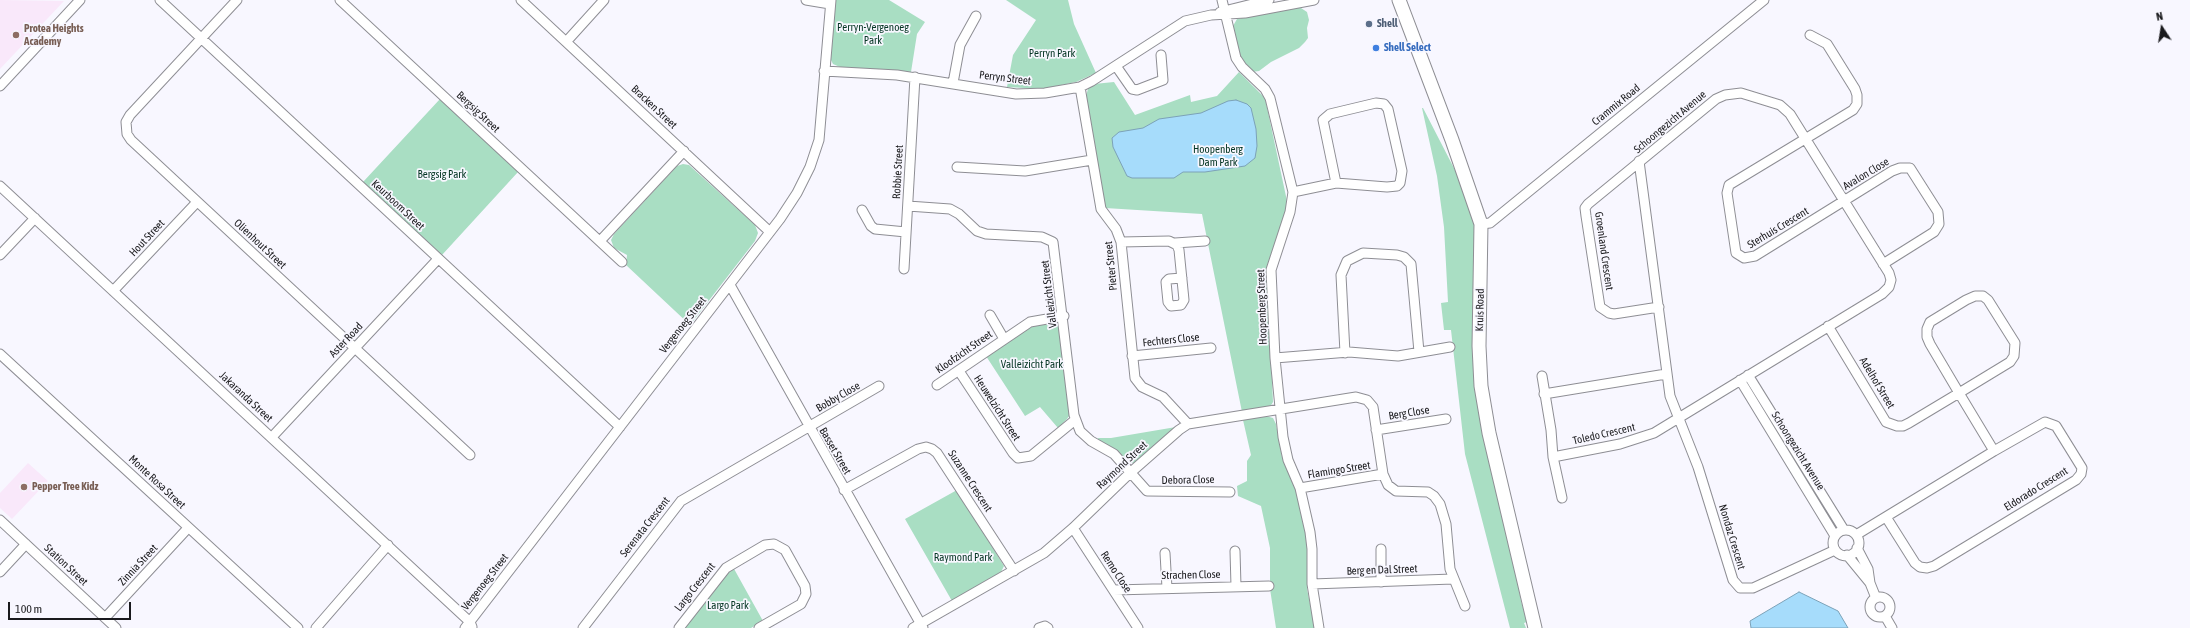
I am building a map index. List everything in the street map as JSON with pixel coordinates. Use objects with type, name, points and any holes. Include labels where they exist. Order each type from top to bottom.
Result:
[{"type":"street","points":[[0,86],[80,0]]},
{"type":"street","name":"Keurboom Street","points":[[160,0],[620,427]]},
{"type":"street","points":[[202,39],[237,0]]},
{"type":"street","name":"Bergsig Street","points":[[340,0],[622,262]]},
{"type":"street","name":"Bracken Street","points":[[520,0],[770,232]]},
{"type":"street","points":[[566,42],[604,0]]},
{"type":"street","points":[[806,0],[830,2]]},
{"type":"street","name":"Hoopenberg Street","points":[[1222,0],[1236,58],[1242,67],[1265,89],[1270,98],[1293,192],[1290,212],[1271,270],[1275,358],[1279,410],[1288,460],[1300,488],[1312,549],[1312,584],[1320,628]]},
{"type":"street","name":"Perryn Street","points":[[824,71],[915,77],[1030,95],[1080,87],[1116,66],[1185,21],[1269,0]]},
{"type":"street","name":"Perryn Street","points":[[1225,12],[1314,0]]},
{"type":"street","name":"Kruis Road","points":[[1399,0],[1452,140],[1481,224],[1479,346],[1482,386],[1489,433],[1535,628]]},
{"type":"street","name":"Crammix Road","points":[[1481,224],[1490,222],[1764,0]]},
{"type":"street","name":"Vergenoeg Street","points":[[469,626],[770,232],[800,187],[815,154],[821,126],[830,2]]},
{"type":"street","points":[[954,83],[960,45],[976,16]]},
{"type":"street","points":[[1805,139],[1853,110],[1858,99],[1855,89],[1827,44],[1810,35]]},
{"type":"street","name":"Olienhout Street","points":[[202,39],[130,115],[126,126],[131,140],[470,455]]},
{"type":"street","points":[[1116,66],[1132,89],[1137,90],[1163,80],[1161,55]]},
{"type":"street","name":"Robbie Street","points":[[904,269],[915,77]]},
{"type":"street","name":"Pieter Street","points":[[1080,87],[1101,209],[1116,229],[1121,242],[1135,378],[1142,387],[1163,397],[1188,424]]},
{"type":"street","name":"Schoongezicht Avenue","points":[[1731,93],[1741,93],[1780,105],[1790,114],[1805,139],[1883,264],[1891,280],[1889,287],[1882,294],[1679,417],[1670,396],[1666,374],[1659,307],[1639,161],[1716,99],[1731,93]]},
{"type":"street","points":[[1293,192],[1336,183],[1397,186],[1400,183],[1402,171],[1388,110],[1384,104],[1376,104],[1330,114],[1324,120],[1336,183]]},
{"type":"street","name":"Sterhuis Crescent","points":[[1805,139],[1729,185],[1726,193],[1736,254],[1744,258],[1755,256],[1844,202]]},
{"type":"street","points":[[600,241],[684,152]]},
{"type":"street","points":[[957,167],[1025,171],[1092,160]]},
{"type":"street","name":"Groenland Crescent","points":[[1639,161],[1594,197],[1585,208],[1586,216],[1600,307],[1609,313],[1614,314],[1659,307]]},
{"type":"street","name":"Avalon Close","points":[[1844,202],[1892,170],[1905,168],[1914,172],[1935,206],[1939,218],[1934,232],[1883,264]]},
{"type":"street","name":"Jakaranda Street","points":[[0,186],[388,545],[469,626]]},
{"type":"street","name":"Hout Street","points":[[113,291],[197,202]]},
{"type":"street","name":"Valleizicht Street","points":[[908,206],[950,209],[959,214],[977,230],[986,234],[1042,237],[1050,240],[1055,245],[1075,420],[1084,437],[1114,454],[1130,473]]},
{"type":"street","points":[[862,210],[871,226],[875,229],[906,232]]},
{"type":"street","points":[[0,255],[35,218]]},
{"type":"street","points":[[1121,242],[1169,241],[1175,243],[1205,241]]},
{"type":"street","points":[[1175,243],[1179,250],[1182,278]]},
{"type":"street","points":[[1345,353],[1341,275],[1347,262],[1363,253],[1397,255],[1404,257],[1411,264],[1419,352]]},
{"type":"street","name":"Aster Road","points":[[272,438],[438,259]]},
{"type":"street","name":"Basset Street","points":[[730,285],[919,627]]},
{"type":"street","points":[[1959,393],[2010,362],[2014,356],[2016,343],[1988,300],[1983,296],[1975,296],[1966,300],[1930,322],[1927,329],[1927,337],[1930,344],[1959,393],[1994,451]]},
{"type":"street","name":"Kloofzicht Street","points":[[990,315],[1004,339]]},
{"type":"street","name":"Kloofzicht Street","points":[[937,385],[1034,320],[1064,316]]},
{"type":"street","name":"Adelhof Street","points":[[1828,326],[1886,422],[1891,425],[1904,426],[1959,393]]},
{"type":"street","points":[[1275,358],[1345,353],[1398,356],[1450,347]]},
{"type":"street","name":"Fechters Close","points":[[1132,356],[1211,348]]},
{"type":"street","name":"Monte Rosa Street","points":[[0,354],[298,628]]},
{"type":"street","name":"Heuwelzicht Street","points":[[959,371],[1013,453],[1018,458],[1030,456],[1075,420]]},
{"type":"street","points":[[1544,394],[1666,374]]},
{"type":"street","name":"Schoongezicht Avenue","points":[[1748,375],[1844,530]]},
{"type":"street","points":[[1542,376],[1551,430],[1553,457],[1562,498]]},
{"type":"street","name":"Schoongezicht Avenue","points":[[1740,380],[1835,536]]},
{"type":"street","name":"Bobby Close","points":[[808,428],[879,386]]},
{"type":"street","name":"Raymond Street","points":[[919,627],[1044,553],[1073,528],[1130,473],[1179,430],[1188,424],[1356,397],[1367,400],[1373,407],[1376,430]]},
{"type":"street","name":"Toledo Crescent","points":[[1553,457],[1620,444],[1644,437],[1679,417]]},
{"type":"street","name":"Nondaz Crescent","points":[[1679,417],[1698,467],[1733,580],[1740,588],[1753,588],[1835,550]]},
{"type":"street","name":"Berg Close","points":[[1376,430],[1446,419]]},
{"type":"street","name":"Eldorado Crescent","points":[[1856,535],[2039,425],[2051,423],[2062,434],[2080,464],[2081,474],[2076,480],[1934,566],[1926,568],[1920,567],[1915,563],[1886,517]]},
{"type":"street","name":"Serenata Crescent","points":[[583,628],[681,501],[808,428]]},
{"type":"street","points":[[1376,430],[1383,474],[1388,485],[1396,491],[1428,492],[1437,499],[1446,524],[1449,560],[1453,579],[1465,606]]},
{"type":"street","name":"Suzanne Crescent","points":[[844,490],[918,449],[923,447],[932,449],[937,453],[1014,571]]},
{"type":"street","name":"Debora Close","points":[[1130,473],[1144,489],[1150,492],[1230,492]]},
{"type":"street","name":"Flamingo Street","points":[[1300,488],[1383,474]]},
{"type":"street","name":"Station Street","points":[[0,520],[116,628]]},
{"type":"street","name":"Zinnia Street","points":[[105,618],[188,528]]},
{"type":"street","name":"Remo Close","points":[[1073,528],[1138,628]]},
{"type":"street","points":[[1844,530],[1850,530],[1856,535],[1858,543],[1857,548],[1853,553],[1847,555],[1840,554],[1835,550],[1833,544],[1835,536],[1844,530]]},
{"type":"street","points":[[0,572],[26,544]]},
{"type":"street","name":"Largo Crescent","points":[[678,628],[726,568],[765,545],[774,544],[785,550],[805,586],[806,594],[801,604],[759,628]]},
{"type":"street","points":[[316,628],[388,545]]},
{"type":"street","points":[[1857,548],[1868,569],[1870,583],[1876,598]]},
{"type":"street","points":[[1381,549],[1381,582]]},
{"type":"street","points":[[1235,551],[1236,586]]},
{"type":"street","points":[[1165,553],[1167,588]]},
{"type":"street","points":[[1847,555],[1870,583]]},
{"type":"street","name":"Berg en Dal Street","points":[[1312,584],[1453,579]]},
{"type":"street","name":"Strachen Close","points":[[1114,590],[1269,586]]},
{"type":"street","points":[[1876,598],[1884,598],[1889,603],[1889,610],[1885,616],[1876,617],[1870,611],[1870,604],[1876,598]]},
{"type":"street","points":[[1885,616],[1892,628]]},
{"type":"street","points":[[1039,628],[1045,626],[1048,628]]},
{"type":"shaded area","name":"Protea Heights Academy","points":[[0,0],[64,1],[0,69]]},
{"type":"shaded area","name":"Pepper Tree Kidz","points":[[28,463],[48,481],[12,519],[0,508],[0,493]]},
{"type":"green space","name":"Perryn-Vergenoeg Park","points":[[836,0],[889,0],[925,22],[917,34],[911,72],[840,67],[833,64],[830,58]]},
{"type":"green space","name":"Perryn Park","points":[[1006,0],[1068,0],[1074,24],[1096,73],[1076,82],[1042,89],[1007,87],[1013,55],[1036,20]]},
{"type":"green space","points":[[1298,6],[1307,12],[1309,20],[1307,28],[1308,38],[1299,48],[1271,62],[1259,71],[1252,72],[1241,60],[1233,26],[1237,19]]},
{"type":"green space","name":"Hoopenberg Dam Park","points":[[1239,72],[1265,98],[1287,201],[1285,216],[1271,255],[1267,272],[1273,402],[1270,407],[1242,412],[1202,214],[1105,208],[1086,96],[1088,89],[1094,84],[1114,82],[1135,115],[1190,95],[1191,102],[1217,96]]},
{"type":"green space","name":"Bergsig Park","points":[[440,99],[518,172],[442,255],[363,182]]},
{"type":"green space","points":[[1422,108],[1457,174],[1475,226],[1475,338],[1521,601],[1527,622],[1524,623],[1526,628],[1510,628],[1465,454],[1451,330],[1444,330],[1441,303],[1448,302],[1444,227],[1437,176]]},
{"type":"green space","points":[[683,164],[689,165],[755,225],[758,233],[755,241],[690,325],[626,265],[627,255],[614,248],[611,240],[614,234],[677,166]]},
{"type":"green space","name":"Valleizicht Park","points":[[1053,322],[1060,326],[1071,413],[1058,428],[1040,407],[1025,416],[986,356],[1031,326]]},
{"type":"green space","points":[[1266,416],[1273,418],[1276,424],[1282,457],[1296,488],[1308,544],[1307,589],[1315,628],[1276,628],[1270,589],[1270,548],[1261,506],[1238,496],[1237,486],[1247,481],[1247,461],[1251,455],[1243,420]]},
{"type":"green space","points":[[1176,427],[1134,463],[1128,463],[1099,442],[1098,438],[1111,438]]},
{"type":"green space","name":"Raymond Park","points":[[957,490],[1004,566],[1001,572],[952,601],[905,519]]},
{"type":"green space","name":"Largo Park","points":[[733,567],[763,621],[751,628],[683,628],[723,576]]},
{"type":"water","points":[[1236,100],[1247,104],[1251,108],[1256,129],[1257,146],[1255,158],[1245,166],[1205,172],[1183,172],[1174,178],[1132,178],[1127,176],[1113,147],[1112,138],[1119,132],[1143,128],[1159,119],[1201,113],[1228,101]]},
{"type":"water","points":[[1799,592],[1838,611],[1848,628],[1751,628],[1750,621]]},
{"type":"place","name":"Shell","points":[[1369,24]]},
{"type":"place","name":"Protea Heights Academy","points":[[16,35]]},
{"type":"place","name":"Shell Select","points":[[1376,48]]},
{"type":"place","name":"Pepper Tree Kidz","points":[[24,487]]}]
